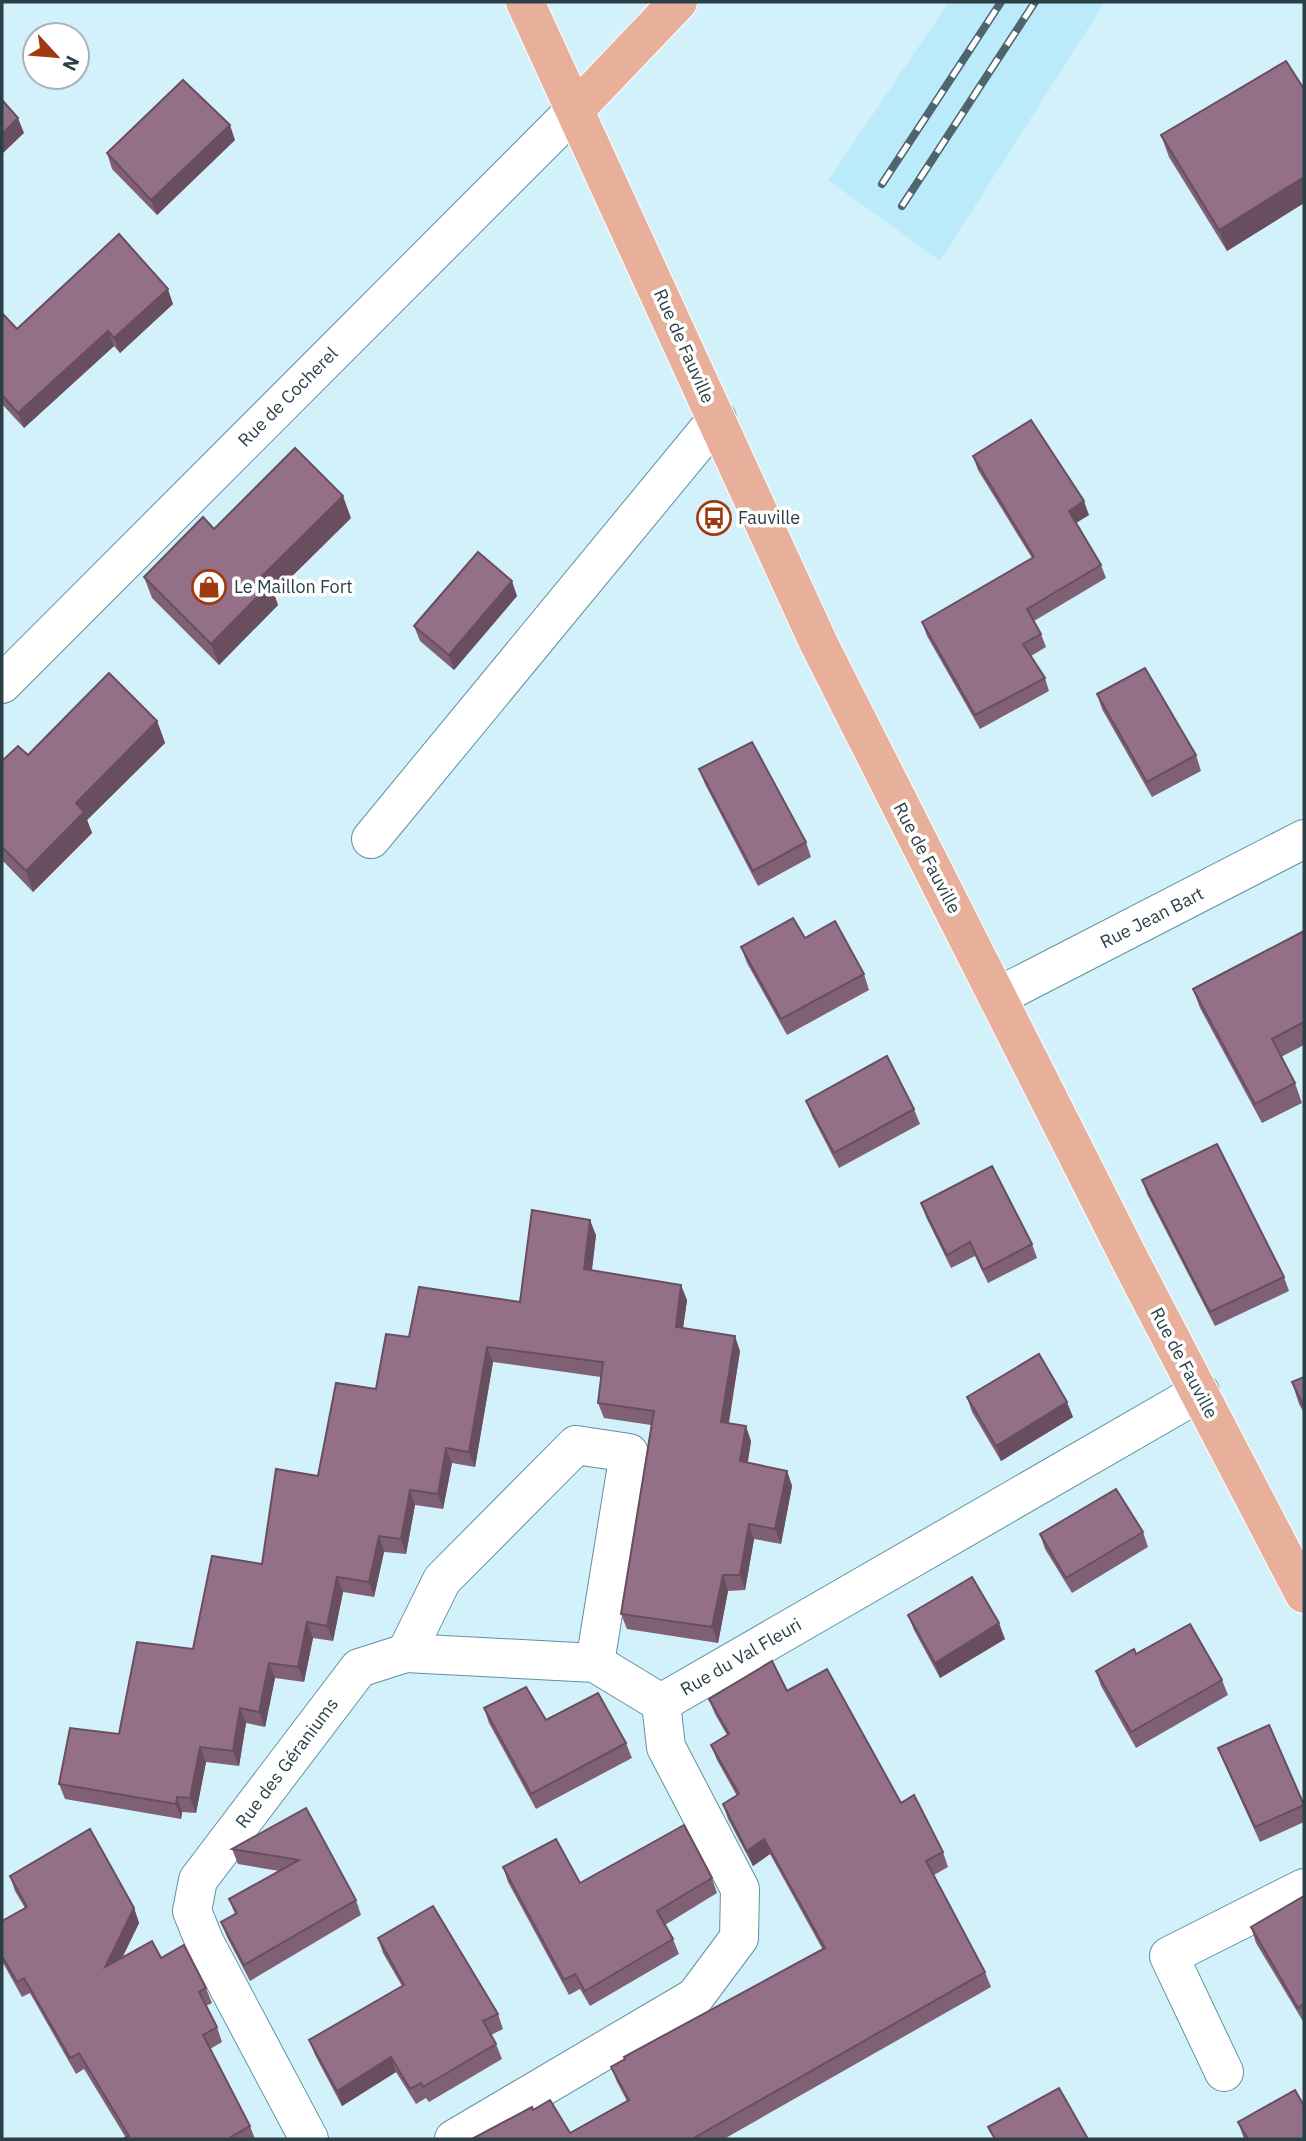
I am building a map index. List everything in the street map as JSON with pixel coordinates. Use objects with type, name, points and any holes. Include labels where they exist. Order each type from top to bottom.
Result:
[{"type":"main road","name":"Rue de Fauville","points":[[525,2],[825,655],[1076,1152],[1304,1594]]},
{"type":"main road","points":[[575,110],[678,2]]},
{"type":"street","name":"Rue de Cocherel","points":[[2,684],[575,110]]},
{"type":"street","points":[[371,839],[717,419]]},
{"type":"street","name":"Rue Jean Bart","points":[[999,996],[1304,839]]},
{"type":"street","name":"Rue du Val Fleuri","points":[[454,2139],[695,1997],[739,1938],[740,1889],[666,1747],[661,1703],[1200,1392]]},
{"type":"street","points":[[406,1653],[442,1580],[576,1445],[629,1453],[595,1663]]},
{"type":"street","name":"Rue des Géraniums","points":[[309,2139],[205,1942],[192,1911],[198,1880],[359,1668],[406,1653],[595,1663],[661,1703]]},
{"type":"street","points":[[1224,2072],[1168,1956],[1304,1888]]},
{"type":"shaded area","points":[[949,2],[1105,2],[940,261],[828,180]]},
{"type":"building","points":[[1286,61],[1304,89],[1304,177],[1219,230],[1161,135]]},
{"type":"building","points":[[183,80],[230,125],[151,200],[107,153]]},
{"type":"building","points":[[2,100],[18,118],[2,134]]},
{"type":"building","points":[[119,234],[168,289],[114,338],[108,331],[18,413],[2,395],[2,313],[17,329]]},
{"type":"building","points":[[1031,420],[1084,501],[1069,511],[1101,565],[1027,609],[1041,634],[1023,644],[1045,678],[975,715],[922,622],[1034,557],[973,456]]},
{"type":"building","points":[[295,448],[343,496],[262,576],[270,584],[211,644],[144,577],[203,517],[214,529]]},
{"type":"building","points":[[478,552],[512,581],[449,655],[414,626]]},
{"type":"building","points":[[1145,668],[1196,755],[1147,782],[1097,694]]},
{"type":"building","points":[[109,673],[157,721],[76,803],[84,812],[26,871],[2,847],[2,761],[18,746],[28,755]]},
{"type":"building","points":[[752,742],[806,842],[753,871],[699,769]]},
{"type":"building","points":[[793,918],[805,938],[835,921],[864,974],[781,1019],[741,947]]},
{"type":"building","points":[[1304,931],[1304,1022],[1272,1039],[1295,1083],[1255,1104],[1193,989]]},
{"type":"building","points":[[887,1056],[914,1109],[834,1153],[806,1101]]},
{"type":"building","points":[[1217,1144],[1284,1277],[1210,1312],[1142,1180]]},
{"type":"building","points":[[992,1166],[1032,1244],[983,1270],[970,1242],[947,1255],[921,1203]]},
{"type":"building","points":[[532,1210],[590,1220],[584,1269],[681,1285],[676,1327],[735,1336],[721,1422],[746,1426],[740,1461],[787,1471],[775,1529],[749,1524],[740,1575],[723,1575],[712,1627],[621,1614],[654,1411],[598,1403],[603,1362],[487,1347],[469,1452],[446,1448],[438,1494],[410,1490],[401,1539],[379,1536],[369,1582],[337,1577],[327,1626],[307,1622],[298,1667],[269,1663],[259,1712],[240,1708],[233,1751],[200,1747],[190,1798],[177,1797],[176,1804],[59,1784],[70,1728],[119,1734],[137,1642],[193,1649],[212,1556],[262,1564],[276,1469],[318,1476],[336,1383],[376,1389],[386,1334],[409,1337],[419,1287],[520,1302]]},
{"type":"building","points":[[1039,1354],[1067,1402],[996,1446],[967,1397]]},
{"type":"building","points":[[1304,1377],[1304,1407],[1292,1382]]},
{"type":"building","points":[[1116,1489],[1143,1532],[1066,1578],[1040,1534]]},
{"type":"building","points":[[972,1577],[999,1623],[935,1663],[908,1615]]},
{"type":"building","points":[[1190,1624],[1222,1680],[1131,1732],[1096,1671],[1134,1649],[1136,1654]]},
{"type":"building","points":[[772,1661],[787,1691],[827,1669],[901,1803],[914,1795],[943,1852],[926,1861],[985,1972],[692,2139],[472,2139],[550,2100],[570,2133],[629,2100],[611,2067],[625,2059],[624,2057],[825,1948],[764,1839],[747,1851],[723,1804],[739,1794],[711,1745],[729,1734],[709,1699]]},
{"type":"building","points":[[526,1687],[546,1720],[598,1693],[626,1743],[531,1794],[484,1708]]},
{"type":"building","points":[[1269,1725],[1304,1805],[1255,1827],[1218,1748]]},
{"type":"building","points":[[306,1808],[356,1900],[244,1965],[221,1922],[237,1913],[229,1899],[299,1860],[232,1849]]},
{"type":"building","points":[[684,1825],[712,1878],[657,1911],[673,1939],[585,1991],[575,1974],[564,1980],[503,1867],[556,1839],[580,1883]]},
{"type":"building","points":[[90,1829],[134,1908],[105,1967],[152,1941],[161,1958],[184,1945],[206,1988],[199,1992],[217,2027],[203,2035],[250,2126],[231,2137],[232,2139],[123,2139],[129,2136],[79,2053],[70,2058],[24,1978],[17,1982],[2,1956],[2,1921],[27,1907],[10,1876]]},
{"type":"building","points":[[1304,1896],[1304,2004],[1298,2008],[1251,1927]]},
{"type":"building","points":[[433,1906],[498,2014],[483,2021],[496,2044],[423,2087],[421,2083],[410,2089],[391,2057],[337,2091],[309,2040],[404,1985],[378,1938]]},
{"type":"building","points":[[1059,2088],[1088,2139],[995,2139],[988,2127]]},
{"type":"building","points":[[1295,2090],[1304,2106],[1304,2139],[1246,2139],[1238,2122]]},
{"type":"railway","points":[[882,184],[1001,2]]},
{"type":"railway","points":[[902,206],[1035,2]]},
{"type":"place","name":"Fauville","points":[[714,518]]},
{"type":"place","name":"Le Maillon Fort","points":[[209,587]]}]
